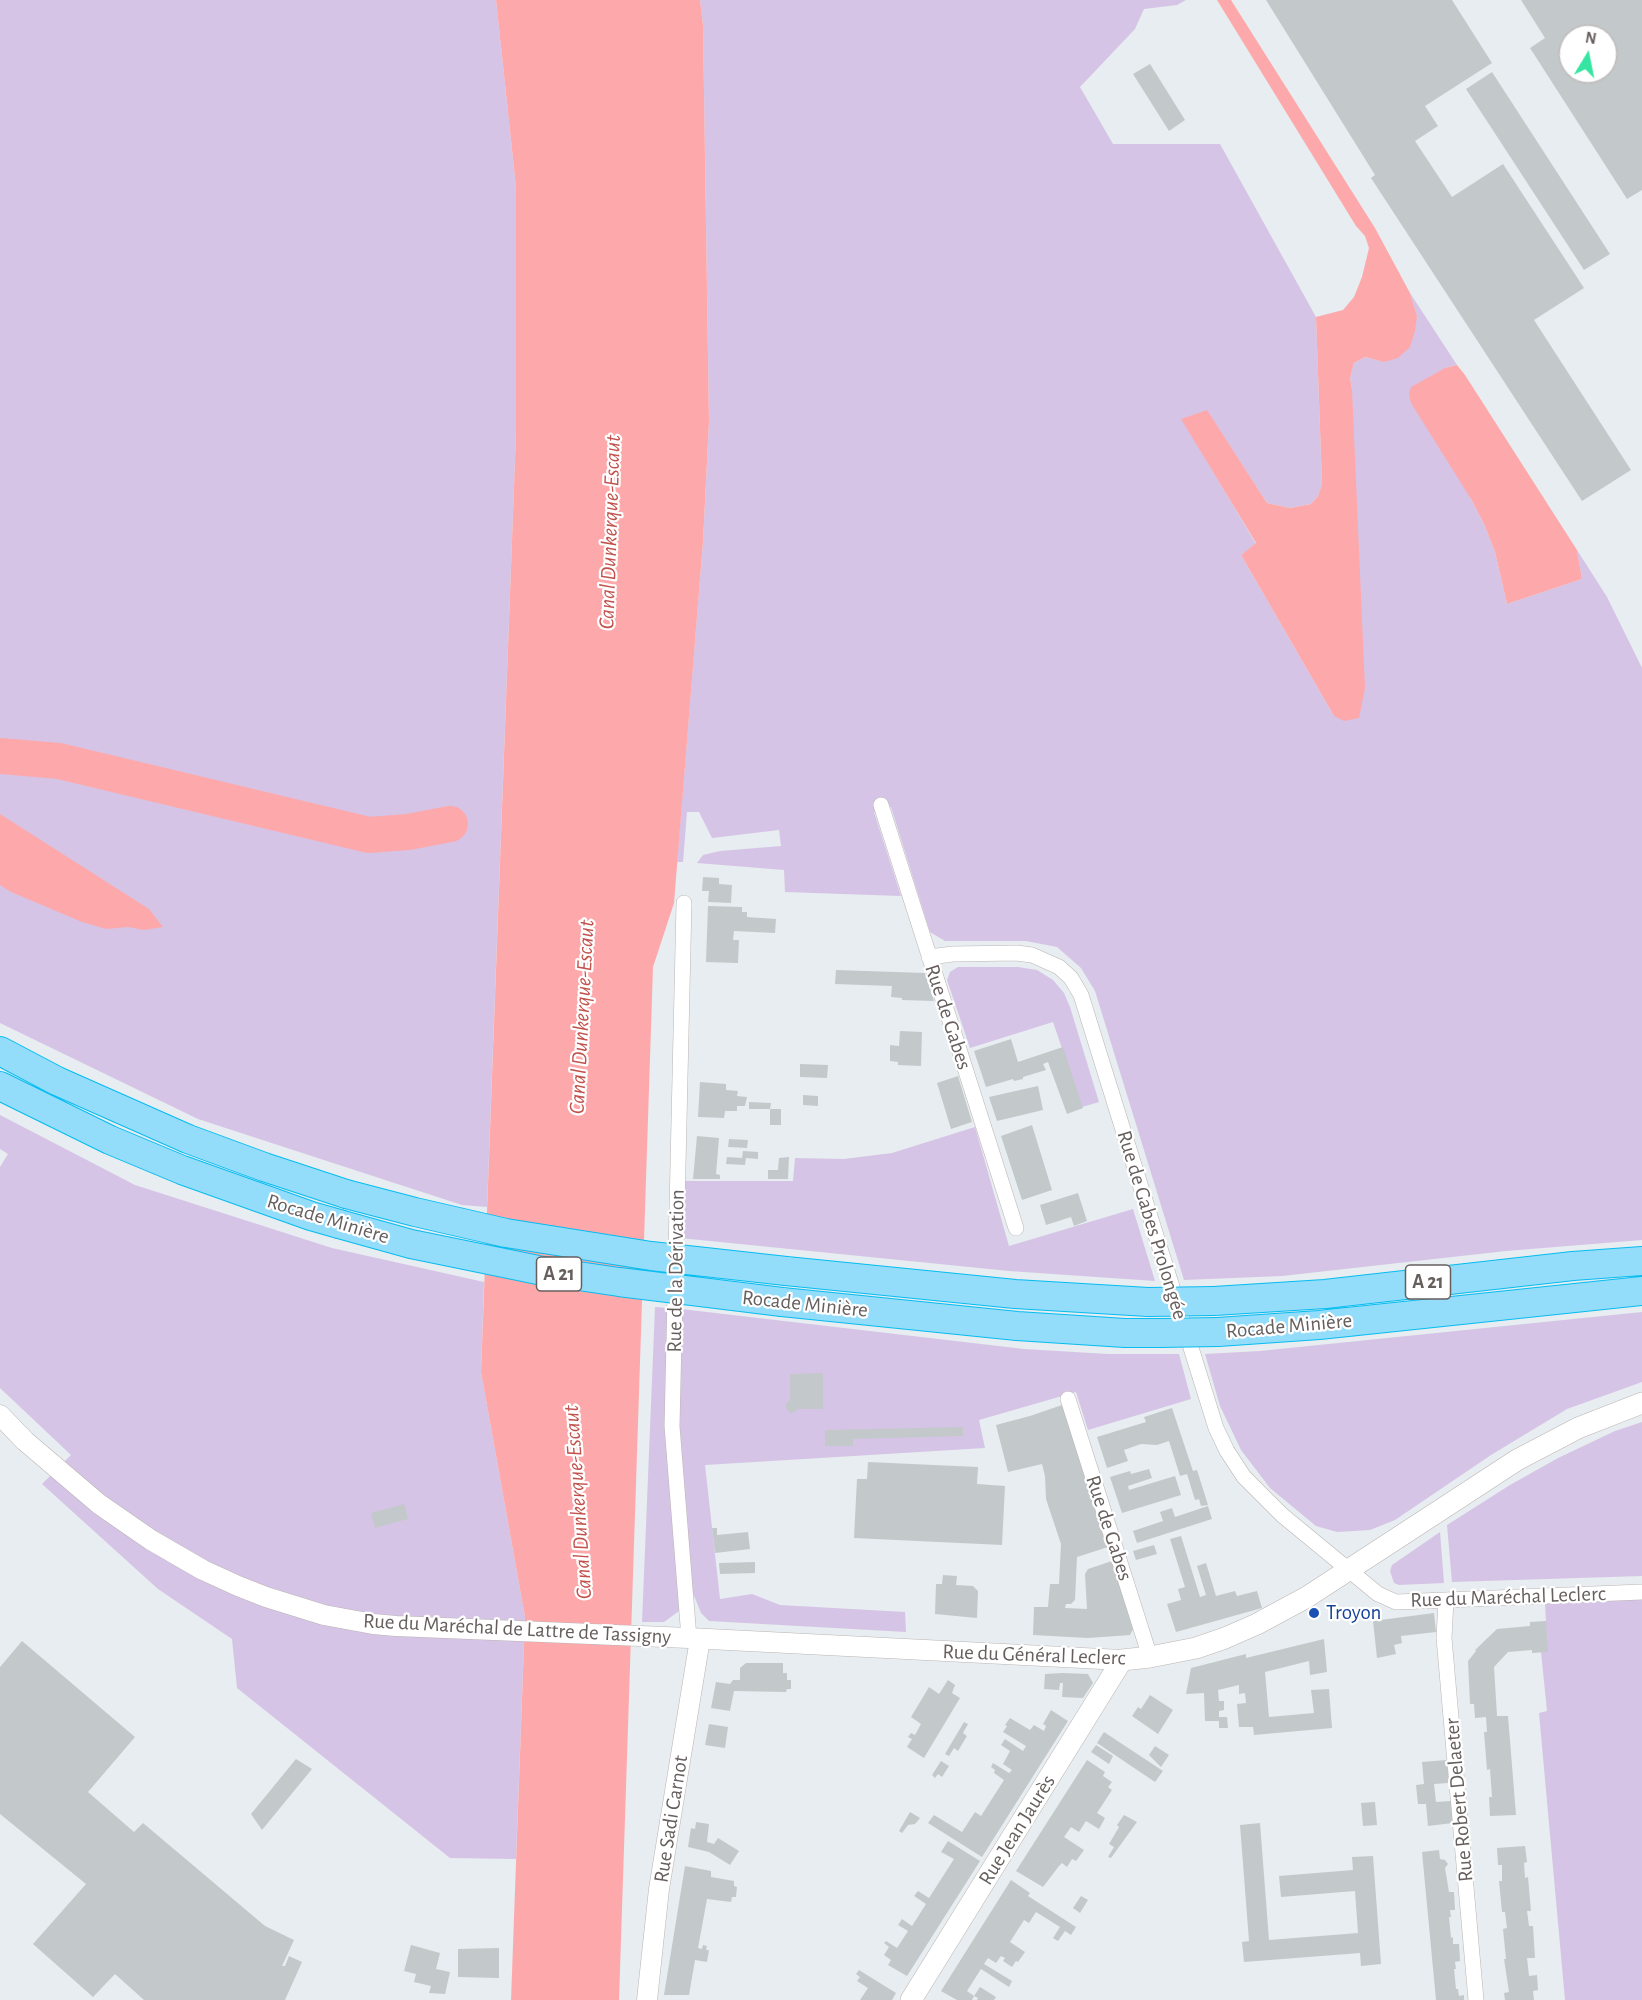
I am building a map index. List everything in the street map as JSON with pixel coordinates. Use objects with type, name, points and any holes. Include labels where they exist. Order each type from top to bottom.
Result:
[{"type":"highway","name":"Rocade Minière","points":[[0,1051],[57,1081],[188,1139],[346,1194],[506,1233],[663,1257],[1015,1294],[1148,1302],[1214,1301],[1325,1294],[1574,1266],[1642,1261]]},
{"type":"highway","name":"Rocade Minière","points":[[0,1086],[100,1135],[182,1170],[311,1216],[411,1244],[548,1272],[609,1281],[782,1302],[1017,1326],[1125,1333],[1218,1332],[1318,1325],[1642,1291]]},
{"type":"main road","name":"Rue du Général Leclerc","points":[[1122,1660],[1196,1648],[1238,1633],[1307,1597],[1517,1460],[1578,1428],[1642,1403]]},
{"type":"main road","name":"Rue Jean Jaurès","points":[[911,2000],[1122,1660]]},
{"type":"street","name":"Rue de Gabes","points":[[881,806],[1016,1228]]},
{"type":"street","name":"Rue de la Dérivation","points":[[684,903],[672,1426],[690,1638]]},
{"type":"street","name":"Rue de Gabes Prolongée","points":[[929,957],[953,954],[1024,954],[1052,963],[1071,978],[1081,995],[1210,1414],[1221,1440],[1244,1477],[1266,1501],[1348,1571]]},
{"type":"street","name":"Rue de Gabes","points":[[1068,1399],[1150,1657]]},
{"type":"street","name":"Rue du Maréchal de Lattre de Tassigny","points":[[0,1415],[25,1441],[129,1527],[229,1583],[296,1607],[350,1620],[396,1626],[690,1638]]},
{"type":"street","name":"Rue du Maréchal Leclerc","points":[[1348,1571],[1386,1599],[1408,1602],[1642,1592]]},
{"type":"street","name":"Rue Robert Delaeter","points":[[1446,1600],[1444,1638],[1476,2000]]},
{"type":"street","name":"Rue du Général Leclerc","points":[[690,1638],[1122,1660]]},
{"type":"street","name":"Rue Sadi Carnot","points":[[647,2000],[690,1638]]},
{"type":"shaded area","points":[[0,0],[496,0],[516,187],[516,433],[487,1207],[462,1205],[198,1119],[0,1023]]},
{"type":"shaded area","points":[[700,0],[1186,0],[1177,5],[1144,9],[1135,29],[1080,87],[1113,144],[1220,144],[1316,317],[1322,484],[1318,496],[1311,504],[1290,508],[1267,503],[1207,411],[1182,419],[1256,544],[1241,555],[1334,716],[1352,389],[1350,378],[1354,363],[1365,357],[1385,362],[1417,317],[1410,293],[1457,365],[1445,368],[1471,499],[1495,552],[1507,604],[1582,579],[1577,550],[1607,597],[1642,668],[1642,1240],[1506,1251],[1282,1276],[1184,1280],[1095,991],[1081,968],[1057,947],[1026,941],[945,941],[930,932],[891,807],[874,812],[901,896],[785,892],[784,870],[697,863],[703,855],[720,851],[781,846],[779,830],[712,838],[699,812],[687,812],[683,862],[677,862],[703,542],[709,422],[703,25]]},
{"type":"shaded area","points":[[958,967],[1018,967],[1037,970],[1053,980],[1064,993],[1070,1007],[1099,1102],[1082,1107],[1053,1022],[970,1048],[947,980],[950,972]]},
{"type":"shaded area","points":[[0,1115],[135,1185],[332,1248],[484,1282],[481,1372],[525,1617],[516,1859],[450,1858],[237,1688],[232,1639],[158,1589],[42,1484],[71,1455],[0,1388],[0,1167],[8,1154],[0,1149]]},
{"type":"shaded area","points":[[975,1127],[1009,1246],[1133,1209],[1155,1281],[1009,1271],[680,1238],[683,1181],[793,1181],[795,1158],[844,1159],[892,1153]]},
{"type":"shaded area","points":[[655,1307],[668,1308],[679,1611],[664,1622],[642,1622]]},
{"type":"shaded area","points":[[681,1309],[1024,1349],[1108,1354],[1179,1354],[1191,1399],[1088,1430],[1076,1392],[979,1420],[985,1448],[705,1465],[720,1599],[752,1594],[780,1605],[905,1612],[906,1632],[709,1621],[701,1613],[693,1593],[679,1466],[678,1366]]},
{"type":"shaded area","points":[[1642,1312],[1642,1382],[1567,1409],[1491,1455],[1395,1520],[1370,1530],[1337,1532],[1316,1526],[1270,1488],[1241,1450],[1220,1406],[1205,1354],[1260,1351]]},
{"type":"shaded area","points":[[1642,1422],[1642,1576],[1452,1582],[1447,1525],[1558,1458],[1615,1431]]},
{"type":"shaded area","points":[[1440,1532],[1444,1583],[1399,1585],[1394,1583],[1390,1571],[1392,1565]]},
{"type":"shaded area","points":[[1642,1598],[1642,2000],[1565,2000],[1539,1713],[1547,1711],[1541,1652],[1546,1621],[1545,1603]]},
{"type":"water","name":"Canal Dunkerque-Escaut","points":[[496,0],[700,0],[703,25],[709,422],[703,542],[674,903],[653,967],[619,2000],[511,2000],[525,1617],[481,1372],[516,433],[516,187]]},
{"type":"water","points":[[1217,0],[1231,0],[1375,228],[1410,293],[1417,316],[1410,347],[1398,358],[1384,362],[1365,357],[1354,363],[1350,378],[1365,688],[1359,718],[1344,721],[1334,716],[1241,555],[1256,543],[1181,419],[1207,410],[1267,503],[1290,508],[1311,504],[1318,496],[1322,484],[1316,317],[1343,310],[1354,297],[1369,248],[1365,236],[1356,226]]},
{"type":"water","points":[[1457,365],[1577,550],[1582,579],[1507,604],[1495,552],[1484,524],[1411,403],[1409,394],[1411,387],[1445,368]]},
{"type":"water","points":[[0,814],[149,909],[163,927],[144,930],[128,927],[106,929],[82,922],[11,892],[0,885]]},
{"type":"building","points":[[1266,0],[1452,0],[1492,63],[1425,106],[1438,126],[1415,141],[1452,197],[1503,164],[1584,288],[1534,320],[1631,470],[1582,501],[1371,178],[1375,175]]},
{"type":"building","points":[[1521,0],[1642,0],[1642,190],[1627,199],[1530,48],[1545,38]]},
{"type":"building","points":[[1150,64],[1185,120],[1169,131],[1133,74]]},
{"type":"building","points":[[1492,72],[1610,254],[1584,270],[1466,89]]},
{"type":"building","points":[[703,877],[719,878],[719,884],[732,885],[731,903],[708,902],[709,891],[702,891]]},
{"type":"building","points":[[708,906],[742,907],[742,912],[747,912],[747,917],[776,919],[775,933],[734,931],[733,940],[739,940],[738,963],[706,962]]},
{"type":"building","points":[[836,970],[925,973],[934,1001],[902,1000],[902,998],[891,997],[892,986],[835,984]]},
{"type":"building","points":[[900,1031],[922,1032],[921,1066],[898,1065],[898,1062],[890,1061],[890,1045],[899,1046]]},
{"type":"building","points":[[1011,1039],[1018,1062],[1063,1047],[1083,1108],[1067,1114],[1048,1062],[1043,1064],[1046,1070],[1023,1077],[1023,1079],[1014,1081],[1013,1079],[986,1087],[974,1051]]},
{"type":"building","points":[[800,1064],[828,1065],[827,1078],[800,1077]]},
{"type":"building","points":[[958,1076],[972,1122],[951,1129],[937,1083]]},
{"type":"building","points":[[700,1082],[726,1084],[726,1090],[738,1091],[737,1096],[747,1097],[745,1106],[737,1106],[737,1111],[725,1111],[724,1118],[698,1117]]},
{"type":"building","points":[[1038,1086],[1043,1110],[997,1121],[989,1097]]},
{"type":"building","points":[[803,1095],[818,1096],[818,1106],[803,1105]]},
{"type":"building","points":[[749,1102],[771,1103],[770,1109],[749,1109]]},
{"type":"building","points":[[770,1109],[781,1109],[781,1125],[770,1125]]},
{"type":"building","points":[[1032,1125],[1052,1190],[1022,1200],[1001,1136]]},
{"type":"building","points":[[697,1136],[719,1138],[716,1174],[720,1175],[720,1179],[693,1179]]},
{"type":"building","points":[[729,1139],[748,1140],[747,1148],[728,1147]]},
{"type":"building","points":[[743,1151],[758,1152],[758,1159],[746,1158],[745,1165],[726,1164],[727,1157],[742,1158]]},
{"type":"building","points":[[789,1157],[788,1179],[768,1179],[768,1170],[778,1170],[779,1158]]},
{"type":"building","points":[[1078,1193],[1087,1221],[1074,1226],[1071,1217],[1046,1225],[1040,1205]]},
{"type":"building","points":[[823,1373],[823,1409],[797,1409],[790,1413],[786,1404],[790,1400],[790,1374]]},
{"type":"building","points":[[1062,1405],[1108,1547],[1077,1557],[1075,1600],[1071,1604],[1066,1604],[1065,1608],[1087,1609],[1085,1574],[1088,1569],[1112,1561],[1133,1629],[1130,1635],[1088,1638],[1033,1635],[1034,1607],[1048,1607],[1050,1584],[1059,1584],[1061,1544],[1046,1499],[1042,1464],[1008,1472],[996,1425]]},
{"type":"building","points":[[1172,1408],[1193,1471],[1197,1470],[1208,1505],[1201,1506],[1199,1499],[1195,1500],[1187,1474],[1180,1476],[1169,1441],[1157,1445],[1141,1444],[1124,1450],[1128,1461],[1107,1468],[1097,1437],[1146,1422],[1144,1417]]},
{"type":"building","points":[[963,1427],[963,1436],[853,1439],[853,1446],[825,1446],[825,1430]]},
{"type":"building","points":[[868,1462],[978,1467],[977,1484],[1005,1486],[1002,1545],[854,1538],[857,1479],[867,1479]]},
{"type":"building","points":[[1149,1469],[1152,1478],[1128,1486],[1129,1490],[1175,1476],[1181,1495],[1122,1513],[1110,1477],[1130,1471],[1131,1474]]},
{"type":"building","points":[[404,1504],[408,1519],[375,1528],[371,1513]]},
{"type":"building","points":[[1208,1506],[1212,1519],[1137,1543],[1133,1531],[1163,1521],[1160,1512],[1172,1508],[1175,1517]]},
{"type":"building","points":[[712,1528],[717,1528],[717,1535],[748,1532],[750,1549],[715,1553]]},
{"type":"building","points":[[1181,1536],[1200,1597],[1206,1595],[1197,1566],[1206,1563],[1216,1596],[1235,1591],[1237,1596],[1257,1591],[1262,1608],[1176,1632],[1167,1604],[1181,1600],[1178,1589],[1185,1587],[1170,1539]]},
{"type":"building","points":[[1154,1545],[1157,1554],[1136,1560],[1133,1551]]},
{"type":"building","points":[[755,1562],[755,1573],[720,1574],[719,1563]]},
{"type":"building","points":[[943,1575],[957,1576],[956,1585],[973,1586],[978,1591],[977,1618],[935,1614],[936,1584],[942,1584]]},
{"type":"building","points":[[1434,1613],[1436,1632],[1401,1636],[1402,1643],[1394,1645],[1396,1654],[1377,1658],[1373,1621]]},
{"type":"building","points":[[1546,1621],[1548,1652],[1532,1653],[1532,1650],[1508,1652],[1494,1667],[1497,1716],[1508,1716],[1516,1815],[1490,1816],[1489,1797],[1492,1797],[1484,1732],[1487,1732],[1486,1717],[1475,1718],[1474,1704],[1470,1704],[1468,1661],[1475,1650],[1497,1629],[1530,1626],[1530,1622]]},
{"type":"building","points":[[1324,1639],[1327,1672],[1310,1675],[1309,1661],[1265,1672],[1269,1717],[1314,1713],[1311,1690],[1329,1689],[1332,1728],[1254,1735],[1253,1727],[1239,1727],[1237,1704],[1246,1703],[1245,1693],[1239,1694],[1239,1685],[1218,1690],[1219,1701],[1224,1701],[1224,1710],[1219,1711],[1219,1717],[1227,1717],[1228,1728],[1219,1728],[1219,1721],[1205,1721],[1204,1693],[1186,1694],[1191,1668],[1246,1654],[1246,1658]]},
{"type":"building","points":[[22,1641],[135,1737],[88,1792],[134,1832],[143,1823],[265,1926],[294,1940],[282,1966],[285,1966],[289,1956],[302,1962],[285,2000],[144,2000],[115,1974],[93,1997],[33,1944],[86,1884],[0,1814],[0,1667]]},
{"type":"building","points":[[746,1663],[783,1663],[783,1673],[787,1673],[787,1680],[791,1680],[791,1689],[787,1689],[786,1692],[734,1691],[730,1711],[711,1708],[716,1682],[730,1684],[733,1680],[740,1680],[740,1668]]},
{"type":"building","points":[[1045,1674],[1088,1674],[1093,1683],[1083,1698],[1062,1697],[1063,1683],[1060,1683],[1059,1690],[1044,1689]]},
{"type":"building","points":[[948,1680],[955,1685],[952,1693],[960,1698],[924,1758],[907,1747],[912,1739],[908,1737],[911,1733],[915,1735],[921,1724],[911,1717],[929,1687],[939,1694]]},
{"type":"building","points":[[1150,1695],[1173,1710],[1158,1734],[1132,1716],[1138,1707],[1141,1709]]},
{"type":"building","points":[[1051,1710],[1068,1721],[982,1857],[928,1823],[934,1815],[962,1832],[975,1812],[981,1816],[1004,1780],[994,1773],[995,1770],[991,1767],[993,1763],[1009,1773],[1012,1770],[1003,1764],[1010,1751],[1001,1745],[1005,1739],[1023,1751],[1026,1746],[1003,1732],[1007,1726],[1005,1725],[1010,1718],[1030,1730],[1034,1725],[1044,1731],[1046,1726],[1043,1724]]},
{"type":"building","points":[[964,1722],[968,1724],[963,1733],[967,1736],[958,1751],[954,1748],[949,1756],[945,1754]]},
{"type":"building","points":[[709,1724],[728,1727],[725,1748],[705,1745]]},
{"type":"building","points":[[1104,1732],[1163,1771],[1155,1782],[1097,1743]]},
{"type":"building","points":[[1096,1745],[1113,1756],[1109,1764],[1091,1752]]},
{"type":"building","points":[[1155,1746],[1169,1755],[1161,1767],[1149,1755]]},
{"type":"building","points":[[296,1759],[312,1769],[262,1830],[251,1814]]},
{"type":"building","points":[[1087,1760],[1105,1772],[1103,1776],[1112,1782],[1108,1787],[1112,1790],[1097,1813],[1105,1818],[1099,1829],[1086,1821],[1079,1832],[1071,1827],[1064,1837],[1084,1850],[1076,1861],[1072,1859],[1067,1867],[1062,1863],[1043,1887],[1016,1871]]},
{"type":"building","points":[[1447,1760],[1449,1783],[1434,1784],[1436,1802],[1451,1801],[1453,1823],[1428,1826],[1426,1804],[1418,1804],[1416,1785],[1424,1784],[1422,1762]]},
{"type":"building","points":[[941,1761],[949,1766],[942,1777],[938,1774],[935,1778],[932,1775]]},
{"type":"building","points":[[1375,1802],[1377,1825],[1363,1826],[1361,1803]]},
{"type":"building","points":[[910,1812],[920,1818],[915,1824],[908,1825],[902,1833],[899,1831]]},
{"type":"building","points":[[1124,1815],[1137,1822],[1111,1858],[1108,1857],[1114,1847],[1109,1844]]},
{"type":"building","points":[[696,1822],[709,1824],[707,1842],[714,1844],[718,1838],[739,1851],[730,1865],[709,1852],[688,1847],[691,1828],[695,1829]]},
{"type":"building","points":[[1260,1823],[1269,1940],[1358,1933],[1355,1891],[1281,1897],[1279,1876],[1353,1870],[1352,1857],[1373,1856],[1381,1964],[1361,1966],[1360,1953],[1244,1962],[1242,1942],[1249,1941],[1240,1825]]},
{"type":"building","points":[[948,1841],[980,1861],[907,1976],[888,1965],[891,1960],[884,1955],[889,1947],[884,1943],[886,1941],[897,1948],[908,1931],[898,1925],[902,1919],[912,1926],[926,1904],[914,1896],[918,1891],[929,1898],[954,1859],[941,1852]]},
{"type":"building","points":[[1525,1846],[1527,1862],[1524,1863],[1525,1878],[1528,1877],[1531,1911],[1527,1911],[1529,1926],[1533,1926],[1535,1958],[1527,1958],[1529,1976],[1537,1975],[1538,1990],[1533,1991],[1534,2000],[1505,2000],[1504,1993],[1509,1992],[1504,1959],[1506,1959],[1503,1929],[1507,1928],[1505,1912],[1502,1912],[1499,1881],[1502,1881],[1502,1865],[1498,1865],[1497,1848]]},
{"type":"building","points":[[1439,1850],[1440,1859],[1445,1860],[1448,1864],[1445,1868],[1449,1892],[1454,1892],[1455,1910],[1450,1910],[1451,1917],[1449,1917],[1453,1944],[1459,1944],[1460,1961],[1455,1962],[1456,1969],[1454,1969],[1456,1989],[1458,1989],[1459,1996],[1464,1995],[1464,2000],[1436,2000],[1422,1852]]},
{"type":"building","points":[[685,1866],[711,1871],[711,1877],[734,1881],[734,1886],[737,1887],[736,1897],[732,1897],[731,1902],[707,1899],[698,1948],[702,1949],[703,1945],[707,1946],[706,1950],[709,1950],[707,1962],[695,1960],[689,1995],[664,1995]]},
{"type":"building","points":[[1011,1880],[1030,1893],[1028,1896],[1076,1927],[1071,1935],[1065,1931],[1058,1941],[1053,1938],[1060,1927],[1036,1912],[1029,1923],[1024,1920],[1010,1942],[1025,1952],[1018,1962],[1016,1961],[1012,1967],[1003,1961],[1005,1958],[1001,1956],[996,1963],[988,1958],[984,1964],[1012,1981],[1009,1987],[981,1969],[967,1991],[974,1996],[972,2000],[957,2000],[941,1991]]},
{"type":"building","points":[[1081,1896],[1088,1900],[1080,1913],[1073,1908]]},
{"type":"building","points":[[411,1945],[440,1953],[436,1969],[450,1972],[445,1994],[429,1993],[431,1986],[414,1982],[416,1974],[404,1971]]},
{"type":"building","points":[[499,1948],[499,1978],[458,1977],[458,1949]]},
{"type":"building","points":[[859,1970],[896,1993],[892,2000],[860,2000],[868,1988],[857,1981],[860,1977],[856,1974]]},
{"type":"building","points":[[980,1987],[996,1997],[994,2000],[977,2000],[978,1998],[974,1996]]},
{"type":"waterway","points":[[0,756],[59,761],[369,835],[408,832],[450,824]]},
{"type":"place","name":"Troyon","points":[[1314,1613]]}]
